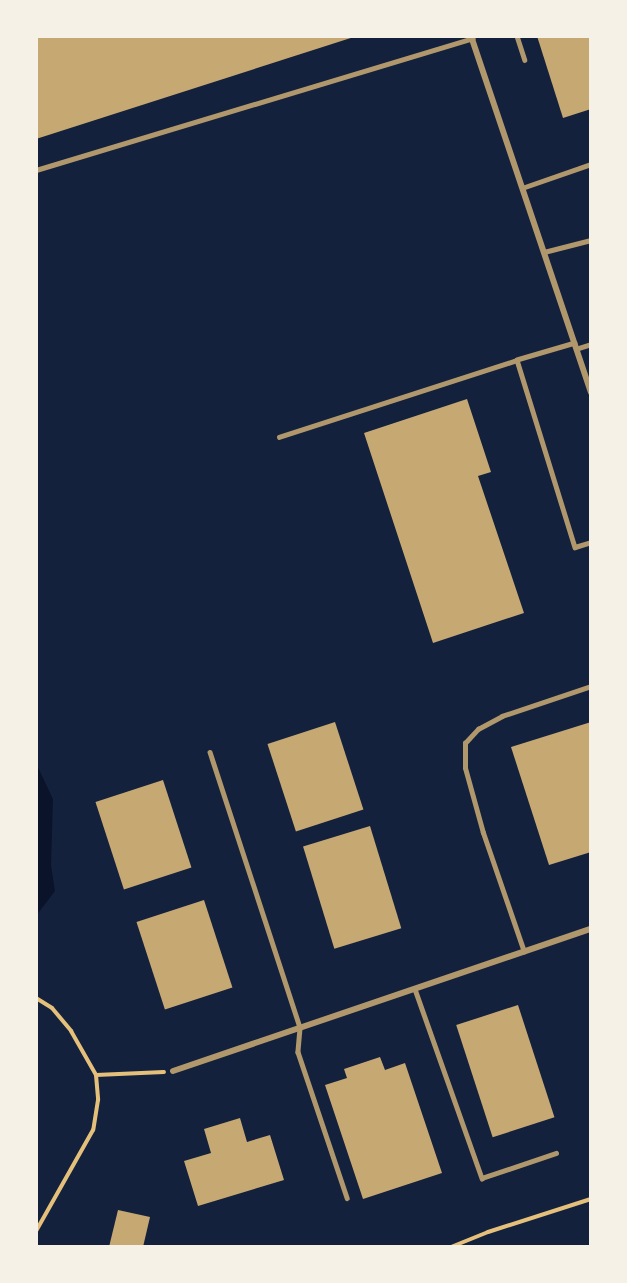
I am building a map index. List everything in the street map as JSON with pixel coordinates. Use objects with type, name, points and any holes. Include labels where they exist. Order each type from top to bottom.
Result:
[{"type":"street","points":[[471,37],[591,392]]},
{"type":"street","points":[[173,1071],[591,929]]},
{"type":"lane","points":[[517,36],[525,60]]},
{"type":"lane","points":[[36,171],[471,37]]},
{"type":"lane","points":[[522,188],[591,164]]},
{"type":"lane","points":[[544,252],[587,239],[591,240]]},
{"type":"lane","points":[[279,437],[517,360],[591,344]]},
{"type":"lane","points":[[517,360],[575,547],[591,542]]},
{"type":"lane","points":[[524,951],[483,833],[465,768],[465,743],[478,729],[502,716],[591,686]]},
{"type":"lane","points":[[210,752],[300,1028],[298,1052],[347,1198]]},
{"type":"lane","points":[[415,989],[482,1179],[556,1153]]},
{"type":"path","points":[[36,998],[52,1008],[71,1030],[96,1075],[98,1100],[93,1130],[36,1231]]},
{"type":"path","points":[[96,1075],[173,1071]]},
{"type":"path","points":[[451,1247],[488,1232],[591,1199]]},
{"type":"water","points":[[36,763],[53,799],[51,865],[55,891],[36,916]]},
{"type":"building","points":[[36,36],[357,36],[36,139]]},
{"type":"building","points":[[537,36],[591,36],[591,109],[563,118]]},
{"type":"building","points":[[467,399],[491,472],[478,476],[524,613],[433,643],[364,433]]},
{"type":"building","points":[[335,722],[363,809],[296,831],[267,744]]},
{"type":"building","points":[[591,722],[591,852],[549,865],[511,747]]},
{"type":"building","points":[[163,780],[191,867],[124,889],[95,802]]},
{"type":"building","points":[[370,826],[401,928],[334,949],[303,846]]},
{"type":"building","points":[[204,900],[232,987],[165,1009],[136,922]]},
{"type":"building","points":[[518,1005],[554,1117],[493,1137],[456,1025]]},
{"type":"building","points":[[380,1057],[385,1070],[405,1063],[442,1173],[363,1199],[325,1085],[347,1078],[344,1069]]},
{"type":"building","points":[[240,1118],[247,1142],[270,1135],[284,1180],[198,1206],[184,1161],[211,1153],[204,1129]]},
{"type":"building","points":[[118,1210],[150,1217],[143,1247],[109,1247]]}]
